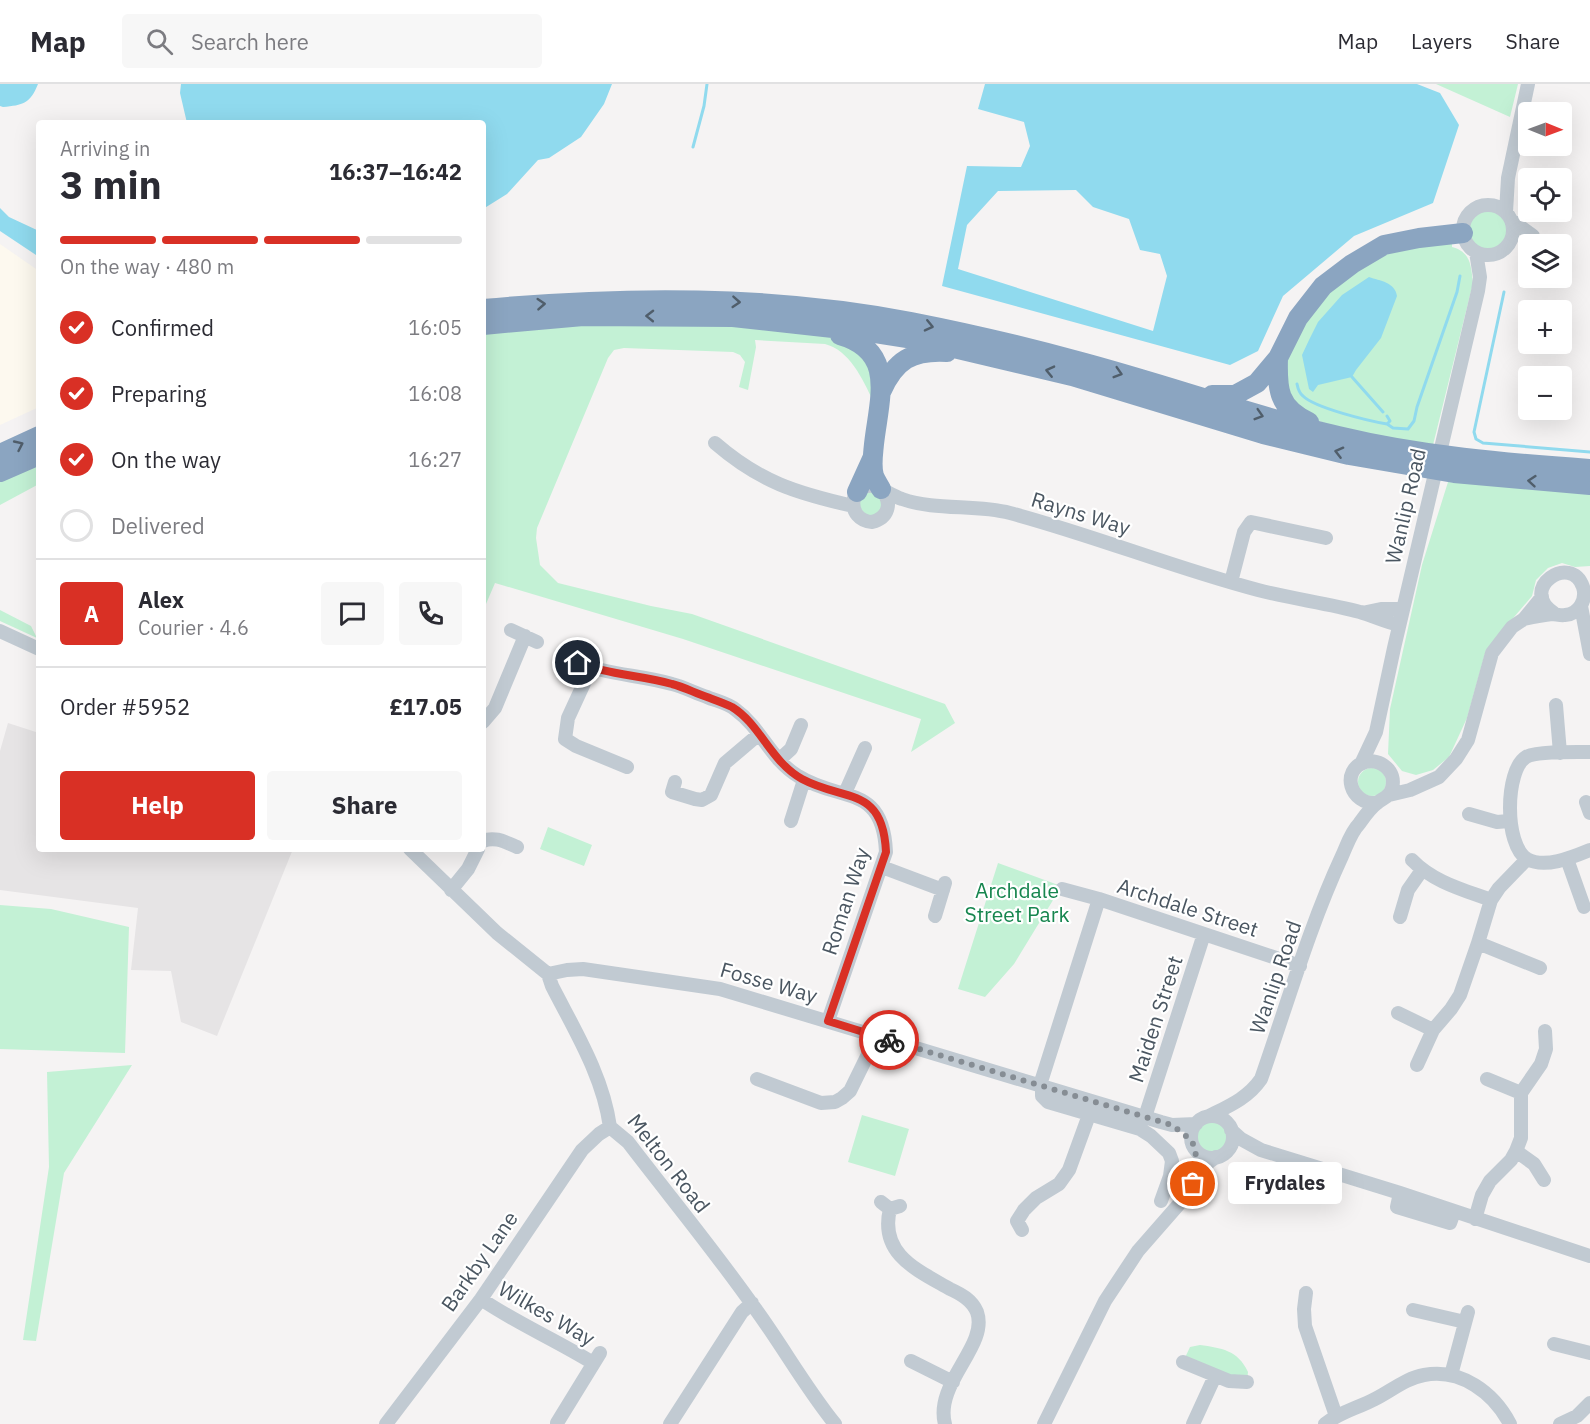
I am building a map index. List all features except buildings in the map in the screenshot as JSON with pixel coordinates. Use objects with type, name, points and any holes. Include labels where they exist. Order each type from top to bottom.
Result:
[{"type":"highway","points":[[1162,386],[1219,396],[1235,395],[1257,383],[1278,358],[1298,318],[1323,286],[1352,264],[1384,245],[1463,233]]},
{"type":"highway","points":[[486,309],[628,299],[705,299],[803,306],[912,322],[1076,360],[1338,436],[1456,458],[1590,469]]},
{"type":"highway","points":[[486,325],[583,316],[733,317],[792,322],[920,340],[1072,376],[1263,434],[1349,455],[1454,474],[1590,485]]},
{"type":"highway","points":[[792,322],[861,343],[877,359],[880,370],[880,394],[872,459],[874,476],[881,490]]},
{"type":"highway","points":[[880,394],[888,374],[896,365],[909,357],[934,352],[982,354]]},
{"type":"highway","points":[[1278,358],[1279,392],[1290,411],[1338,436]]},
{"type":"highway","points":[[0,454],[36,437]]},
{"type":"highway","points":[[0,472],[36,456]]},
{"type":"highway","points":[[855,499],[872,459]]},
{"type":"street","points":[[1506,248],[1513,233],[1509,216],[1508,178],[1528,84]]},
{"type":"street","points":[[1486,205],[1498,207],[1533,236],[1493,255],[1486,256],[1476,252],[1466,242],[1463,233],[1467,217],[1473,210],[1486,205],[1496,196],[1508,178]]},
{"type":"street","name":"Wanlip Road","points":[[1478,291],[1494,260],[1506,248]]},
{"type":"street","name":"Wanlip Road","points":[[1361,764],[1376,732],[1478,291],[1476,252]]},
{"type":"street","points":[[715,443],[734,459],[771,482],[793,491],[855,499]]},
{"type":"street","points":[[868,486],[881,490],[888,501],[888,509],[878,520],[866,521],[855,513],[855,499],[868,486]]},
{"type":"street","name":"Rayns Way","points":[[881,490],[915,504],[1007,512],[1258,590],[1362,613],[1399,626]]},
{"type":"street","name":"Rayns Way","points":[[883,517],[915,504]]},
{"type":"street","points":[[1231,582],[1244,532],[1251,522],[1326,538]]},
{"type":"street","points":[[1588,647],[1560,614],[1548,610],[1542,597],[1542,588],[1554,574],[1563,572],[1590,574]]},
{"type":"street","points":[[1572,574],[1583,586],[1588,647]]},
{"type":"street","points":[[1524,619],[1571,614],[1585,596]]},
{"type":"street","points":[[1425,783],[1391,774],[1381,763],[1367,762],[1355,770],[1351,782],[1352,789],[1358,798],[1365,802],[1410,790],[1439,777],[1446,771],[1468,740],[1492,653],[1512,627],[1524,619],[1542,597]]},
{"type":"street","name":"Rayns Way","points":[[1362,613],[1381,609],[1403,609]]},
{"type":"street","points":[[486,718],[495,708],[531,639],[510,630]]},
{"type":"street","points":[[0,631],[36,648]]},
{"type":"street","name":"Roman Way","points":[[627,767],[559,740],[585,666],[618,675],[671,684],[728,705],[737,710],[786,768],[804,780],[845,793],[870,806],[883,826],[886,852],[828,1021]]},
{"type":"street","points":[[1553,714],[1560,753]]},
{"type":"street","points":[[779,760],[791,748],[802,726]]},
{"type":"street","name":"Wanlip Road","points":[[1376,732],[1381,763]]},
{"type":"street","points":[[675,782],[672,792],[695,799],[706,798],[715,788],[725,763],[758,735]]},
{"type":"street","points":[[845,793],[866,745]]},
{"type":"street","points":[[1590,752],[1536,754],[1525,757],[1515,778],[1510,799],[1509,821],[1518,849],[1527,859],[1541,863],[1567,859],[1590,850]]},
{"type":"street","points":[[1383,799],[1392,788],[1391,774]]},
{"type":"street","points":[[789,825],[804,780]]},
{"type":"street","name":"Wanlip Road","points":[[1209,1116],[1238,1102],[1254,1089],[1261,1079],[1330,885],[1356,826],[1358,798]]},
{"type":"street","name":"Wanlip Road","points":[[1356,826],[1383,799]]},
{"type":"street","points":[[1477,812],[1497,822],[1509,821]]},
{"type":"street","points":[[486,840],[498,839],[517,847]]},
{"type":"street","name":"Melton Road","points":[[415,852],[497,933],[548,974],[591,1064],[607,1104],[610,1126],[628,1142],[752,1303],[821,1407],[835,1424]]},
{"type":"street","points":[[451,890],[468,869],[476,852]]},
{"type":"street","points":[[1418,1065],[1433,1030],[1460,996],[1491,900],[1499,888],[1517,872],[1527,859]]},
{"type":"street","points":[[1567,859],[1570,887],[1584,907]]},
{"type":"street","points":[[1405,913],[1408,890],[1417,865],[1452,885],[1491,900]]},
{"type":"street","points":[[882,867],[945,886],[935,916]]},
{"type":"street","name":"Archdale Street","points":[[1062,889],[1099,899],[1300,966]]},
{"type":"street","points":[[1099,899],[1041,1085],[1042,1096],[1048,1102],[1140,1129],[1161,1145],[1169,1153],[1172,1161],[1170,1176],[1160,1192]]},
{"type":"street","name":"Maiden Street","points":[[1145,1117],[1204,934]]},
{"type":"street","points":[[1478,943],[1531,969]]},
{"type":"street","name":"Fosse Way","points":[[548,974],[584,969],[720,989],[1172,1125],[1196,1124]]},
{"type":"street","points":[[1398,1013],[1433,1030]]},
{"type":"street","points":[[1475,1219],[1482,1195],[1490,1181],[1511,1160],[1521,1138],[1521,1093],[1541,1064],[1546,1050],[1545,1031]]},
{"type":"street","points":[[757,1079],[821,1103],[835,1102],[850,1091],[877,1036]]},
{"type":"street","points":[[1487,1079],[1521,1093]]},
{"type":"street","name":"Wanlip Road","points":[[1231,1128],[1232,1113],[1238,1102]]},
{"type":"street","points":[[1015,1225],[1036,1198],[1059,1184],[1069,1170],[1089,1115]]},
{"type":"street","points":[[1193,1184],[1196,1124],[1209,1116],[1217,1117],[1241,1139],[1261,1150],[1590,1256]]},
{"type":"street","name":"Fosse Way","points":[[1172,1125],[1194,1145]]},
{"type":"street","name":"Barkby Lane","points":[[386,1424],[481,1299],[582,1150],[610,1126]]},
{"type":"street","points":[[1044,1424],[1105,1301],[1138,1251],[1180,1203],[1209,1162],[1221,1155],[1232,1142],[1231,1128]]},
{"type":"street","points":[[1194,1145],[1205,1156],[1261,1150]]},
{"type":"street","points":[[1516,1151],[1545,1174]]},
{"type":"street","points":[[890,1206],[887,1221],[889,1238],[900,1254],[921,1273],[969,1300],[982,1310],[977,1333],[944,1398],[945,1424]]},
{"type":"street","points":[[1307,1291],[1304,1309],[1305,1326],[1330,1420],[1375,1399],[1408,1380],[1424,1375],[1451,1375],[1484,1390],[1504,1413],[1510,1424]]},
{"type":"street","name":"Wilkes Way","points":[[481,1299],[509,1318],[597,1358],[557,1423]]},
{"type":"street","points":[[670,1424],[742,1312],[752,1303]]},
{"type":"street","points":[[1416,1315],[1467,1317],[1451,1375]]},
{"type":"street","points":[[1551,1343],[1590,1353]]},
{"type":"street","points":[[1183,1362],[1229,1381],[1249,1382]]},
{"type":"street","points":[[915,1368],[953,1382]]},
{"type":"street","points":[[1193,1424],[1215,1376]]},
{"type":"street","points":[[1566,1423],[1590,1403]]},
{"type":"shaded area","points":[[0,244],[36,269],[36,408],[0,425]]},
{"type":"shaded area","points":[[8,723],[36,732],[36,852],[292,852],[217,1036],[181,1022],[171,971],[131,970],[138,908],[0,890],[0,751]]},
{"type":"green space","points":[[1436,84],[1518,84],[1510,117]]},
{"type":"green space","points":[[1488,205],[1506,212],[1513,230],[1506,248],[1488,255],[1470,248],[1463,230],[1470,212]]},
{"type":"green space","points":[[1436,243],[1452,244],[1452,247],[1463,252],[1469,260],[1473,283],[1433,445],[1380,437],[1338,427],[1304,414],[1294,406],[1282,370],[1305,316],[1347,275],[1387,253]]},
{"type":"green space","points":[[792,322],[870,350],[873,401],[854,366],[841,352],[825,344],[755,340],[756,347],[748,390],[739,387],[745,362],[740,355],[733,352],[624,348],[614,350],[608,358],[537,528],[536,538],[540,565],[558,583],[692,614],[945,704],[955,723],[911,752],[921,719],[683,639],[495,583],[486,604],[486,325]]},
{"type":"green space","points":[[36,456],[36,486],[0,505],[0,472]]},
{"type":"green space","points":[[1448,482],[1590,491],[1590,566],[1575,567],[1562,563],[1548,568],[1536,580],[1532,596],[1486,650],[1467,718],[1449,757],[1433,770],[1416,775],[1402,771],[1388,754],[1390,709],[1422,565]]},
{"type":"green space","points":[[865,487],[888,501],[872,522],[853,500]]},
{"type":"green space","points":[[0,610],[31,626],[36,638],[0,621]]},
{"type":"green space","points":[[1372,768],[1382,772],[1386,782],[1382,792],[1372,796],[1362,792],[1358,782],[1362,772]]},
{"type":"green space","points":[[548,827],[592,845],[584,866],[540,849]]},
{"type":"green space","name":"Archdale Street Park","points":[[998,863],[1061,887],[1014,964],[985,997],[958,989]]},
{"type":"green space","points":[[0,905],[51,909],[129,927],[125,1053],[0,1049]]},
{"type":"green space","points":[[132,1065],[64,1173],[36,1341],[23,1340],[49,1167],[47,1072]]},
{"type":"green space","points":[[862,1115],[909,1129],[895,1176],[848,1162]]},
{"type":"green space","points":[[1212,1121],[1224,1125],[1228,1137],[1224,1149],[1212,1153],[1200,1149],[1196,1137],[1200,1125]]},
{"type":"green space","points":[[1200,1345],[1222,1349],[1234,1355],[1248,1372],[1247,1382],[1183,1362],[1190,1347]]},
{"type":"water","points":[[0,84],[38,84],[29,100],[3,107],[0,106]]},
{"type":"water","points":[[181,84],[612,84],[604,104],[581,137],[549,158],[538,160],[507,194],[486,207],[486,120],[186,120],[180,93]]},
{"type":"water","points":[[985,84],[1417,84],[1440,93],[1459,125],[1433,203],[1354,236],[1283,296],[1258,351],[1230,365],[942,286],[967,166],[1021,167],[1030,146],[1024,122],[978,109]],"holes":[[[1076,190],[1093,207],[1129,219],[1140,250],[1160,254],[1167,276],[1153,331],[958,269],[967,225],[998,191]]]},
{"type":"water","points":[[0,208],[9,217],[36,230],[36,255],[0,231]]},
{"type":"water","points":[[1369,277],[1390,285],[1396,291],[1397,296],[1381,338],[1352,377],[1318,385],[1313,392],[1309,389],[1302,355],[1309,340],[1318,322],[1342,295]]},
{"type":"waterway","points":[[693,147],[704,106],[707,84]]},
{"type":"waterway","points":[[1297,384],[1299,391],[1309,401],[1356,417],[1387,424],[1393,428],[1408,429],[1414,421],[1457,292],[1460,276]]},
{"type":"waterway","points":[[1504,292],[1474,432],[1476,439],[1483,443],[1590,452]]},
{"type":"waterway","points":[[1352,377],[1383,412]]},
{"type":"waterway","points":[[1387,416],[1390,421],[1387,424]]},
{"type":"way so far","points":[[889,1040],[1172,1125],[1191,1140],[1196,1150],[1193,1184]]},
{"type":"place","name":"Frydales","points":[[1193,1184]]},
{"type":"route","points":[[578,663],[618,675],[671,684],[728,705],[745,718],[771,752],[795,775],[860,799],[876,813],[885,831],[886,852],[828,1021],[889,1040]]}]
